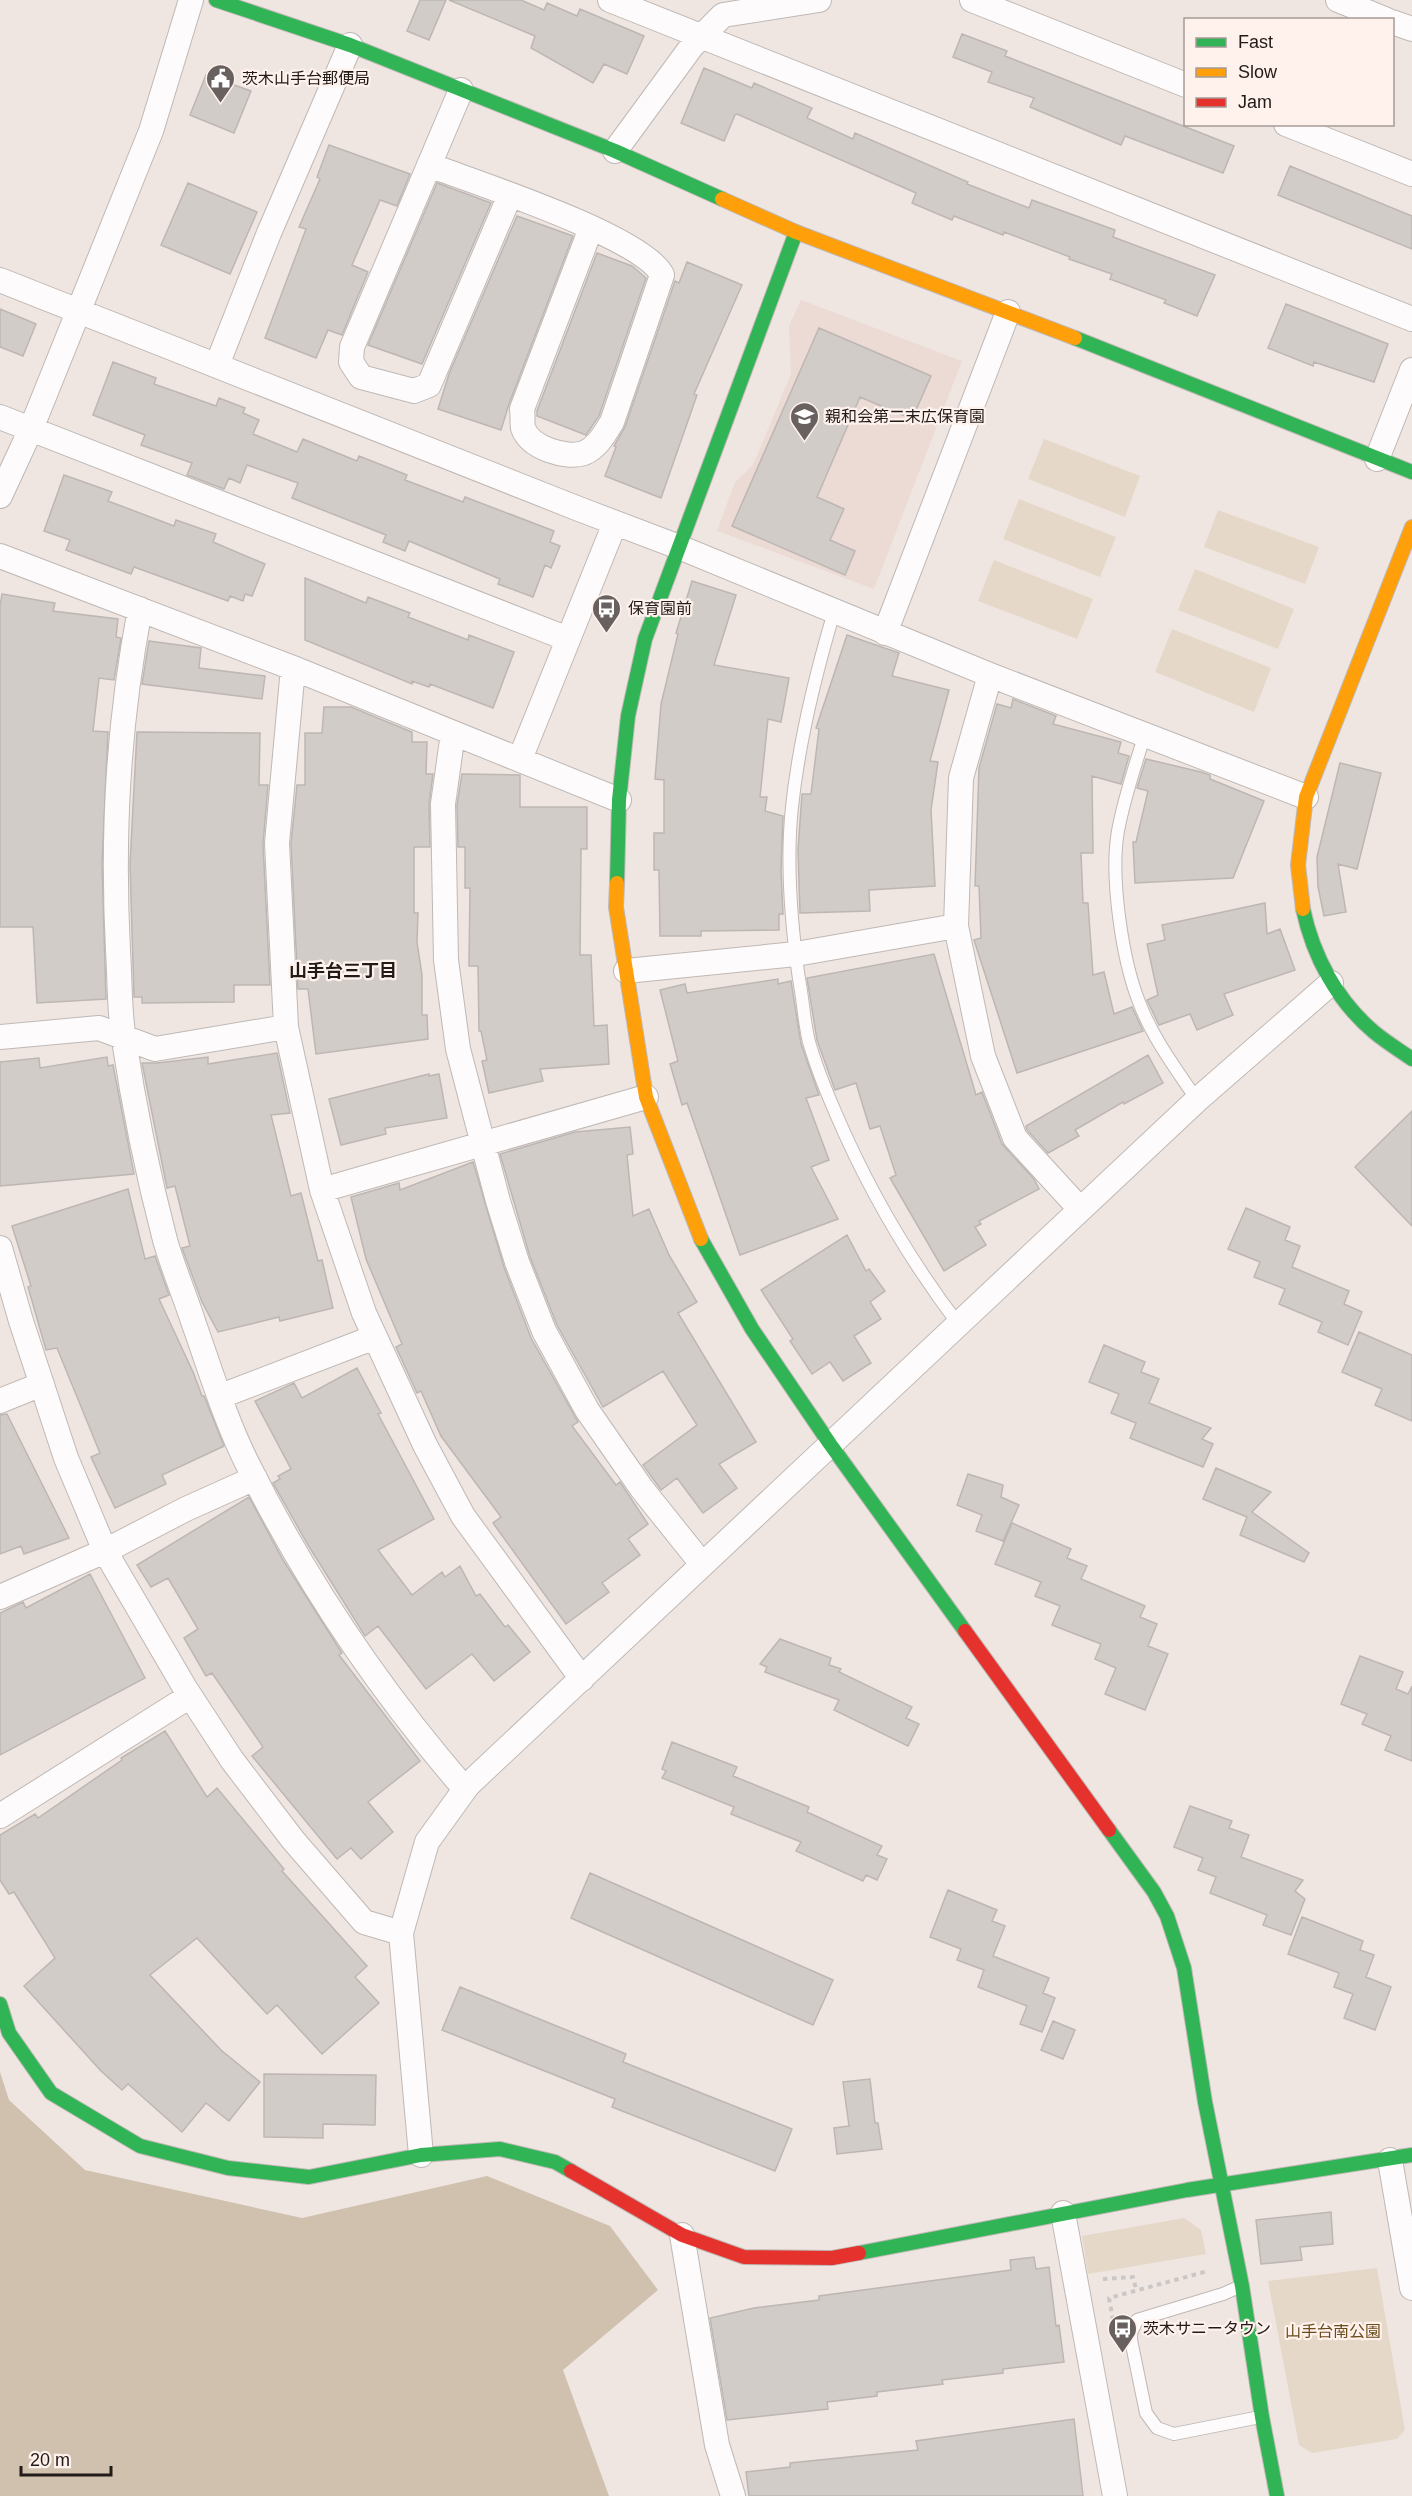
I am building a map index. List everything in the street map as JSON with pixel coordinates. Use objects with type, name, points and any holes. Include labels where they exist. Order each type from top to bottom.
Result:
[{"type":"street","points":[[0,496],[31,429],[151,131],[191,0]]},
{"type":"street","points":[[216,0],[350,45],[615,151],[796,232],[1008,312],[1412,472]]},
{"type":"street","points":[[610,0],[1412,319]]},
{"type":"street","points":[[615,151],[692,46],[723,15],[819,0]]},
{"type":"street","points":[[972,0],[1184,85]]},
{"type":"street","points":[[1338,0],[1382,18]]},
{"type":"street","points":[[1394,23],[1412,30]]},
{"type":"street","points":[[217,365],[269,233],[350,45]]},
{"type":"street","points":[[461,90],[352,347],[351,362],[361,377],[414,391],[429,384],[510,195]]},
{"type":"street","points":[[1291,126],[1412,174]]},
{"type":"street","points":[[429,165],[510,195],[591,228],[616,239],[657,265],[662,275],[612,422],[599,443],[584,453],[566,454],[546,448],[532,440],[523,428],[522,409],[591,228]]},
{"type":"street","points":[[796,232],[645,639],[628,716],[619,800],[616,907],[646,1096],[696,1231],[752,1329],[830,1444],[1158,1900],[1167,1916],[1184,1968],[1242,2286],[1262,2417],[1277,2496]]},
{"type":"street","points":[[0,280],[680,547],[990,675],[1306,797]]},
{"type":"street","points":[[885,633],[1008,312]]},
{"type":"street","points":[[1377,459],[1412,370]]},
{"type":"street","points":[[0,417],[568,639]]},
{"type":"street","points":[[520,759],[615,523]]},
{"type":"street","points":[[1412,527],[1306,797],[1299,841],[1298,874],[1308,930],[1331,983],[1367,1026],[1412,1059]]},
{"type":"street","points":[[0,556],[293,668],[619,800]]},
{"type":"street","points":[[140,609],[127,681],[116,796],[114,882],[123,1037],[142,1138],[166,1242],[220,1396],[255,1478],[295,1553],[365,1663],[413,1729],[465,1789]]},
{"type":"street","points":[[293,668],[277,843],[286,1027],[322,1191],[364,1313],[425,1445],[463,1516],[582,1679]]},
{"type":"street","points":[[990,675],[961,778],[956,926],[983,1056],[1015,1138],[1080,1209]]},
{"type":"street","points":[[453,733],[443,804],[446,960],[458,1049],[482,1144],[517,1262],[544,1331],[587,1410],[642,1490],[702,1564]]},
{"type":"street","points":[[626,971],[796,954],[956,926]]},
{"type":"street","points":[[421,2155],[401,1933],[427,1842],[465,1789],[1197,1100],[1331,983]]},
{"type":"street","points":[[0,1037],[99,1028],[155,1049],[286,1027]]},
{"type":"street","points":[[322,1191],[646,1096]]},
{"type":"street","points":[[0,1248],[66,1458],[105,1551],[190,1696],[232,1760],[293,1840],[364,1922],[401,1933]]},
{"type":"street","points":[[220,1396],[375,1337]]},
{"type":"street","points":[[0,1401],[42,1384]]},
{"type":"street","points":[[0,1597],[105,1551],[186,1509],[255,1478]]},
{"type":"street","points":[[0,1816],[190,1696]]},
{"type":"street","points":[[0,2004],[9,2033],[51,2093],[140,2146],[228,2168],[309,2177],[421,2155],[500,2149],[555,2162],[682,2235],[744,2257],[832,2258],[1222,2184],[1401,2157],[1412,2288]]},
{"type":"street","points":[[1063,2213],[1115,2496]]},
{"type":"street","points":[[682,2235],[717,2445],[733,2496]]},
{"type":"lane","points":[[834,612],[815,674],[802,734],[792,809],[790,881],[796,954],[809,1041],[847,1141],[890,1224],[919,1272],[959,1325]]},
{"type":"lane","points":[[1145,734],[1128,789],[1118,833],[1117,885],[1124,943],[1139,1002],[1164,1051],[1197,1100]]},
{"type":"lane","points":[[1242,2286],[1137,2320],[1131,2333],[1131,2340],[1146,2413],[1157,2428],[1174,2434],[1262,2417]]},
{"type":"path","points":[[1120,2278],[1133,2277],[1136,2289]]},
{"type":"shaded area","points":[[801,300],[962,361],[874,589],[717,531],[735,482],[753,465],[791,374],[789,326]]},
{"type":"shaded area","points":[[0,2072],[9,2100],[85,2170],[302,2218],[487,2176],[610,2226],[658,2290],[563,2370],[609,2496],[0,2496]]},
{"type":"green space","points":[[1044,439],[1140,476],[1125,517],[1028,479]]},
{"type":"green space","points":[[1019,499],[1116,537],[1100,577],[1003,539]]},
{"type":"green space","points":[[1218,510],[1319,547],[1305,584],[1204,547]]},
{"type":"green space","points":[[994,560],[1093,599],[1077,639],[978,601]]},
{"type":"green space","points":[[1195,569],[1294,609],[1278,649],[1178,610]]},
{"type":"green space","points":[[1172,629],[1271,668],[1254,712],[1155,672]]},
{"type":"green space","points":[[1184,2218],[1201,2230],[1206,2254],[1088,2274],[1082,2236]]},
{"type":"green space","name":"山手台南公園","points":[[1377,2268],[1405,2430],[1397,2439],[1312,2453],[1299,2445],[1268,2281]]},
{"type":"building","points":[[420,0],[446,0],[429,40],[407,31]]},
{"type":"building","points":[[449,0],[521,0],[544,10],[547,3],[577,16],[580,9],[644,36],[627,74],[604,64],[593,83],[531,48],[535,36]]},
{"type":"building","points":[[962,34],[1007,51],[1005,56],[1234,146],[1223,173],[1125,136],[1121,145],[1030,107],[1034,98],[988,82],[992,72],[953,57]]},
{"type":"building","points":[[704,68],[752,88],[754,83],[812,108],[807,118],[853,139],[855,133],[968,182],[967,184],[1029,208],[1032,200],[1115,230],[1113,237],[1215,275],[1197,316],[1164,303],[1166,300],[1110,279],[1112,274],[1069,259],[1070,257],[954,216],[952,220],[912,203],[916,193],[737,114],[724,141],[681,123]]},
{"type":"building","points":[[206,75],[251,91],[234,133],[190,115]]},
{"type":"building","points":[[329,145],[410,174],[397,206],[380,200],[352,265],[368,272],[342,335],[328,330],[316,358],[265,338],[306,229],[299,227],[320,179],[317,177]]},
{"type":"building","points":[[1290,166],[1412,216],[1412,249],[1278,195]]},
{"type":"building","points":[[188,183],[257,212],[230,274],[161,245]]},
{"type":"building","points":[[437,183],[491,203],[422,364],[368,345]]},
{"type":"building","points":[[517,216],[573,236],[501,430],[438,409],[449,374]]},
{"type":"building","points":[[597,253],[632,266],[646,278],[599,416],[586,435],[537,416],[537,411]]},
{"type":"building","points":[[687,262],[742,285],[694,394],[697,395],[661,498],[605,476],[616,447],[614,446],[625,427],[675,281],[679,283]]},
{"type":"building","points":[[1286,304],[1388,344],[1374,382],[1314,362],[1313,366],[1268,348]]},
{"type":"building","points":[[0,309],[36,324],[23,356],[0,347]]},
{"type":"building","points":[[819,328],[931,376],[912,419],[860,397],[817,497],[844,509],[830,540],[855,551],[845,575],[732,526]]},
{"type":"building","points":[[113,362],[156,378],[154,384],[216,406],[219,398],[245,408],[243,413],[259,420],[253,434],[297,452],[303,439],[357,461],[359,456],[407,475],[405,480],[463,502],[465,497],[554,531],[550,542],[560,546],[551,568],[545,565],[533,597],[498,584],[500,579],[409,541],[405,551],[383,542],[386,535],[292,498],[298,483],[247,465],[240,483],[229,478],[224,489],[187,475],[192,463],[141,445],[145,435],[93,415]]},
{"type":"building","points":[[64,475],[112,492],[108,501],[174,526],[176,520],[216,534],[213,542],[265,564],[252,596],[245,594],[243,601],[230,596],[228,601],[134,567],[131,574],[66,550],[70,540],[44,531]]},
{"type":"building","points":[[305,578],[366,603],[368,597],[410,613],[408,617],[468,640],[469,635],[514,652],[493,708],[430,684],[429,687],[412,681],[412,684],[305,640]]},
{"type":"building","points":[[692,581],[736,595],[714,665],[789,678],[781,722],[768,719],[760,797],[767,797],[765,811],[783,816],[781,871],[783,914],[779,914],[779,930],[701,931],[701,936],[660,936],[659,870],[654,870],[654,833],[664,833],[664,780],[655,779],[661,704],[678,634],[676,633]]},
{"type":"building","points":[[2,594],[55,603],[53,611],[118,619],[116,637],[121,638],[114,680],[99,678],[93,731],[108,732],[102,864],[106,999],[37,1003],[33,927],[0,927],[0,606]]},
{"type":"building","points":[[847,635],[899,653],[892,676],[949,690],[930,761],[938,762],[931,810],[935,886],[869,890],[870,911],[800,913],[798,850],[802,794],[811,794],[819,729],[816,728]]},
{"type":"building","points":[[149,641],[201,648],[199,668],[265,676],[262,699],[142,684]]},
{"type":"building","points":[[1013,699],[1056,716],[1053,724],[1121,742],[1118,753],[1129,756],[1121,784],[1092,776],[1093,853],[1081,853],[1083,903],[1088,903],[1093,975],[1104,972],[1114,1014],[1132,1007],[1143,1031],[1017,1073],[974,940],[981,938],[979,886],[975,886],[979,768],[997,704],[1011,708]]},
{"type":"building","points":[[324,707],[351,707],[412,732],[412,742],[427,742],[426,774],[433,774],[429,804],[430,847],[414,847],[414,913],[418,913],[417,942],[422,975],[422,1015],[427,1015],[428,1039],[316,1054],[308,989],[298,989],[291,843],[297,785],[305,785],[305,733],[322,733]]},
{"type":"building","points":[[137,732],[260,733],[259,785],[268,785],[263,844],[270,985],[234,985],[234,1002],[142,1003],[142,997],[134,997],[130,864]]},
{"type":"building","points":[[1146,759],[1210,775],[1210,779],[1264,801],[1233,878],[1135,883],[1133,842],[1136,842],[1148,791],[1137,788]]},
{"type":"building","points":[[1340,763],[1381,773],[1357,869],[1338,864],[1346,912],[1324,916],[1318,887],[1317,857]]},
{"type":"building","points":[[462,774],[520,775],[520,807],[587,807],[587,849],[581,849],[580,955],[591,955],[594,1026],[607,1025],[609,1064],[540,1069],[543,1081],[489,1093],[482,1061],[487,1060],[481,1031],[479,1031],[478,966],[469,966],[470,888],[465,888],[465,847],[458,847],[457,805]]},
{"type":"building","points":[[1265,903],[1267,934],[1280,929],[1295,970],[1224,994],[1233,1015],[1197,1030],[1190,1014],[1159,1025],[1147,1000],[1158,995],[1147,944],[1165,940],[1162,925]]},
{"type":"building","points":[[934,954],[976,1095],[982,1092],[1002,1144],[1034,1179],[1039,1189],[979,1221],[981,1224],[975,1227],[986,1245],[944,1271],[890,1178],[896,1175],[880,1126],[870,1129],[856,1083],[835,1090],[817,1040],[807,978]]},
{"type":"building","points":[[778,979],[778,984],[791,981],[801,1044],[819,1095],[806,1098],[829,1160],[811,1167],[838,1219],[740,1255],[687,1103],[682,1105],[670,1064],[678,1061],[660,990],[685,984],[687,993]]},
{"type":"building","points":[[277,1053],[290,1113],[271,1115],[291,1196],[301,1193],[318,1261],[322,1260],[333,1308],[280,1321],[279,1317],[218,1332],[202,1302],[182,1248],[190,1246],[175,1186],[167,1188],[142,1063],[208,1057],[208,1064]]},
{"type":"building","points":[[1148,1055],[1163,1083],[1124,1104],[1123,1102],[1075,1130],[1079,1136],[1048,1153],[1027,1130],[1026,1126]]},
{"type":"building","points":[[107,1057],[108,1066],[113,1065],[134,1174],[0,1186],[0,1062],[39,1058],[40,1068]]},
{"type":"building","points":[[429,1074],[429,1076],[439,1074],[447,1118],[385,1128],[386,1134],[341,1145],[329,1099]]},
{"type":"building","points":[[1412,1111],[1412,1226],[1355,1167]]},
{"type":"building","points":[[630,1127],[633,1154],[627,1155],[633,1216],[649,1209],[669,1255],[697,1302],[678,1313],[756,1442],[719,1464],[737,1488],[703,1513],[677,1478],[661,1490],[643,1465],[697,1425],[663,1371],[603,1407],[557,1325],[530,1257],[500,1154],[575,1132]]},
{"type":"building","points":[[473,1162],[504,1267],[531,1338],[578,1422],[572,1426],[616,1485],[620,1482],[648,1524],[628,1539],[640,1555],[602,1583],[609,1592],[566,1624],[493,1523],[501,1517],[441,1436],[421,1391],[417,1393],[396,1347],[402,1344],[366,1259],[351,1197],[399,1183],[400,1190]]},
{"type":"building","points":[[128,1189],[145,1259],[155,1256],[169,1295],[159,1299],[202,1396],[204,1396],[224,1446],[162,1475],[166,1484],[115,1508],[91,1457],[100,1453],[57,1348],[46,1350],[28,1287],[31,1286],[12,1226]]},
{"type":"building","points":[[1246,1208],[1290,1227],[1285,1240],[1300,1246],[1292,1267],[1349,1291],[1344,1304],[1362,1312],[1348,1345],[1318,1332],[1322,1322],[1279,1304],[1285,1289],[1254,1277],[1260,1262],[1228,1249]]},
{"type":"building","points":[[847,1235],[866,1271],[869,1269],[885,1291],[870,1302],[881,1319],[854,1336],[871,1363],[843,1381],[830,1362],[812,1374],[790,1341],[793,1339],[761,1290]]},
{"type":"building","points":[[1359,1332],[1412,1355],[1412,1421],[1375,1405],[1382,1389],[1342,1372]]},
{"type":"building","points":[[1104,1345],[1145,1362],[1141,1372],[1159,1379],[1149,1403],[1211,1428],[1202,1439],[1213,1444],[1203,1467],[1130,1438],[1136,1423],[1111,1413],[1119,1394],[1089,1382]]},
{"type":"building","points":[[357,1368],[381,1413],[378,1414],[434,1519],[378,1550],[412,1595],[442,1572],[445,1577],[460,1566],[476,1596],[480,1594],[505,1627],[508,1625],[530,1652],[494,1681],[472,1654],[426,1689],[378,1626],[365,1636],[308,1545],[273,1483],[280,1479],[278,1476],[291,1469],[255,1401],[294,1383],[302,1398]]},
{"type":"building","points":[[7,1414],[69,1538],[24,1554],[21,1546],[0,1554],[0,1415]]},
{"type":"building","points":[[1216,1468],[1271,1492],[1252,1512],[1309,1553],[1304,1562],[1240,1535],[1247,1517],[1203,1499]]},
{"type":"building","points":[[968,1474],[1003,1485],[1001,1497],[1019,1505],[1003,1541],[976,1531],[982,1515],[957,1505]]},
{"type":"building","points":[[249,1497],[283,1560],[342,1653],[339,1655],[420,1761],[368,1802],[393,1832],[361,1859],[351,1848],[337,1859],[252,1756],[263,1747],[212,1673],[206,1676],[184,1638],[198,1629],[168,1578],[151,1587],[137,1565]]},
{"type":"building","points":[[1012,1523],[1071,1549],[1067,1558],[1087,1566],[1081,1579],[1145,1606],[1140,1617],[1157,1624],[1148,1646],[1168,1654],[1145,1710],[1105,1694],[1116,1668],[1095,1659],[1101,1644],[1052,1625],[1060,1606],[1035,1596],[1041,1582],[995,1564]]},
{"type":"building","points":[[90,1574],[145,1678],[0,1755],[0,1613],[23,1602],[26,1608]]},
{"type":"building","points":[[780,1639],[831,1658],[829,1665],[841,1669],[839,1672],[912,1707],[906,1718],[919,1724],[908,1746],[834,1710],[839,1700],[765,1672],[767,1667],[760,1664]]},
{"type":"building","points":[[1360,1656],[1403,1672],[1396,1689],[1408,1694],[1412,1686],[1412,1761],[1385,1750],[1391,1736],[1362,1724],[1367,1714],[1341,1704]]},
{"type":"building","points":[[165,1731],[207,1797],[217,1788],[284,1869],[282,1871],[367,1966],[355,1977],[379,2003],[322,2054],[277,2005],[267,2014],[197,1938],[150,1975],[221,2050],[260,2082],[229,2121],[206,2103],[182,2132],[128,2084],[122,2090],[101,2071],[24,1986],[55,1958],[14,1892],[9,1894],[0,1880],[0,1835],[35,1814],[38,1818],[122,1760],[121,1758]]},
{"type":"building","points":[[672,1742],[737,1767],[733,1776],[809,1807],[807,1812],[882,1846],[877,1855],[887,1859],[877,1880],[866,1875],[863,1881],[796,1851],[801,1842],[731,1814],[734,1807],[662,1778],[666,1771],[662,1769]]},
{"type":"building","points":[[1190,1806],[1232,1821],[1229,1828],[1249,1835],[1241,1857],[1303,1880],[1295,1891],[1305,1899],[1291,1935],[1263,1925],[1267,1915],[1210,1893],[1216,1877],[1198,1870],[1203,1858],[1174,1847]]},
{"type":"building","points":[[590,1873],[833,1980],[813,2025],[571,1918]]},
{"type":"building","points":[[948,1890],[997,1910],[992,1921],[1005,1926],[993,1956],[1049,1978],[1043,1993],[1055,1998],[1042,2032],[1020,2024],[1027,2006],[978,1987],[984,1970],[957,1960],[961,1949],[930,1937]]},
{"type":"building","points":[[1302,1917],[1363,1941],[1360,1950],[1374,1955],[1366,1977],[1391,1987],[1375,2030],[1344,2018],[1353,1994],[1334,1987],[1339,1973],[1288,1954]]},
{"type":"building","points":[[460,1987],[626,2054],[623,2062],[792,2129],[775,2171],[612,2107],[615,2099],[442,2030]]},
{"type":"building","points":[[1053,2021],[1075,2030],[1063,2059],[1041,2050]]},
{"type":"building","points":[[264,2074],[376,2075],[375,2125],[323,2124],[323,2138],[264,2137]]},
{"type":"building","points":[[870,2079],[875,2123],[878,2123],[882,2149],[837,2154],[834,2128],[849,2126],[843,2082]]},
{"type":"building","points":[[1331,2212],[1333,2244],[1300,2247],[1302,2260],[1261,2264],[1256,2220]]},
{"type":"building","points":[[1034,2257],[1036,2269],[1049,2267],[1056,2326],[1059,2325],[1064,2362],[1003,2369],[1003,2373],[942,2380],[943,2384],[877,2392],[877,2396],[827,2402],[828,2409],[727,2420],[710,2318],[754,2308],[819,2300],[819,2296],[1011,2270],[1010,2260]]},
{"type":"building","points":[[1074,2419],[1083,2496],[749,2496],[746,2472],[790,2467],[790,2463],[918,2450],[916,2441]]},
{"type":"traffic: fast","points":[[216,0],[350,45],[615,151],[722,199]]},
{"type":"traffic: fast","points":[[617,883],[619,800],[628,716],[645,639],[796,232]]},
{"type":"traffic: fast","points":[[1075,338],[1412,472]]},
{"type":"traffic: fast","points":[[1303,909],[1313,944],[1338,992],[1374,1032],[1412,1059]]},
{"type":"traffic: fast","points":[[701,1239],[752,1329],[830,1444],[965,1631]]},
{"type":"traffic: fast","points":[[1109,1830],[1154,1892],[1167,1916],[1184,1968],[1205,2102],[1242,2286],[1262,2417],[1277,2496]]},
{"type":"traffic: fast","points":[[0,2004],[9,2033],[51,2093],[140,2146],[228,2168],[309,2177],[421,2155],[500,2149],[555,2162],[571,2171]]},
{"type":"traffic: fast","points":[[859,2253],[1187,2190],[1412,2155]]},
{"type":"traffic: slow","points":[[722,199],[796,232],[1075,338]]},
{"type":"traffic: slow","points":[[1303,909],[1298,865],[1306,797],[1412,527]]},
{"type":"traffic: slow","points":[[617,883],[616,907],[646,1097],[701,1239]]},
{"type":"traffic: jam","points":[[965,1631],[1109,1830]]},
{"type":"traffic: jam","points":[[571,2171],[682,2235],[744,2257],[832,2258],[859,2253]]},
{"type":"place","name":"茨木山手台郵便局","points":[[221,104]]},
{"type":"place","name":"親和会第二末広保育園","points":[[804,442]]},
{"type":"place","name":"保育園前","points":[[607,634]]},
{"type":"place","name":"茨木サニータウン","points":[[1122,2354]]},
{"type":"district","name":"山手台三丁目","points":[[343,971]]}]
